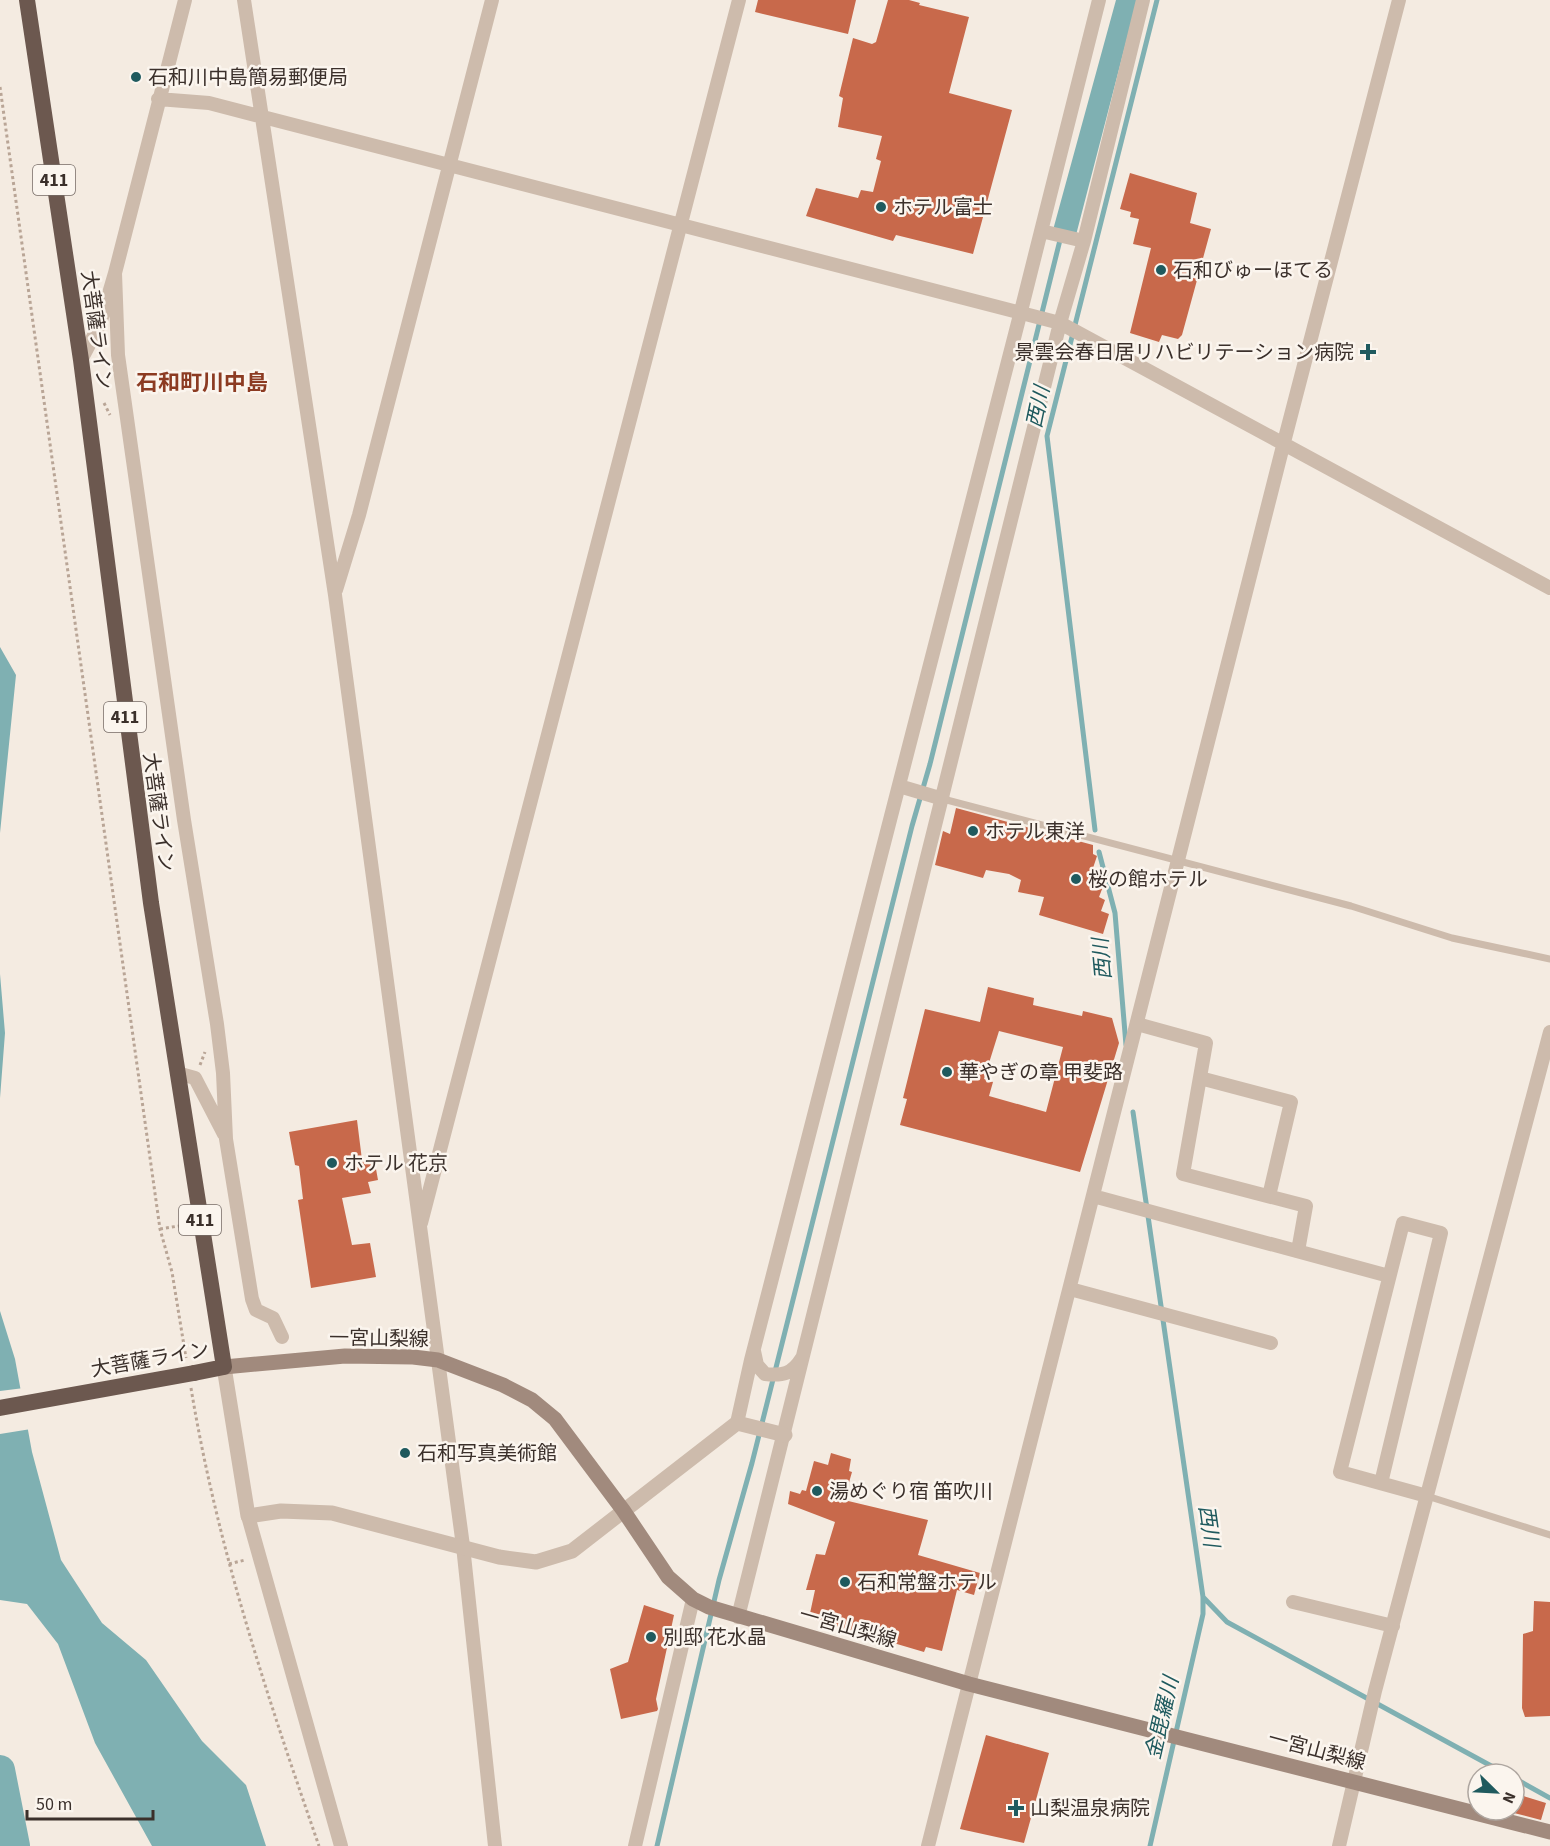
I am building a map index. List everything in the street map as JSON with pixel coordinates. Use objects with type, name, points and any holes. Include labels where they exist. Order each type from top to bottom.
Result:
[{"type":"highway","name":"大菩薩ライン","points":[[0,1408],[191,1375],[224,1367],[177,1073],[123,702],[81,360],[27,0]]},
{"type":"main road","name":"一宮山梨線","points":[[224,1367],[345,1356],[438,1360],[503,1385],[544,1408],[623,1510],[668,1577],[693,1599],[709,1607],[969,1684],[1165,1732],[1550,1832]]},
{"type":"street","points":[[81,360],[100,324],[115,273],[185,0]]},
{"type":"street","points":[[244,0],[335,595],[463,1546],[495,1846]]},
{"type":"street","points":[[335,595],[359,515],[492,0]]},
{"type":"street","points":[[419,1231],[739,0]]},
{"type":"street","points":[[248,1516],[281,1511],[332,1513],[499,1557],[536,1562],[572,1551],[623,1510],[745,1425],[754,1349],[899,786],[1026,314],[1099,0]]},
{"type":"street","points":[[733,1615],[778,1433],[804,1354],[1061,324],[1079,241],[1143,0]]},
{"type":"street","points":[[928,1846],[1284,442],[1399,0]]},
{"type":"street","points":[[158,99],[209,103],[1061,324],[1284,442],[1550,588]]},
{"type":"street","points":[[1046,232],[1079,241]]},
{"type":"street","points":[[115,273],[118,355],[184,820],[217,1024],[223,1073],[226,1139],[252,1299],[256,1310],[273,1318],[282,1337]]},
{"type":"street","points":[[899,786],[943,799]]},
{"type":"street","points":[[1137,1024],[1206,1043],[1183,1174],[1306,1206],[1298,1251]]},
{"type":"street","points":[[1339,1846],[1375,1691],[1550,1032]]},
{"type":"street","points":[[177,1073],[195,1078],[226,1139]]},
{"type":"street","points":[[1200,1078],[1291,1102],[1269,1196]]},
{"type":"street","points":[[1093,1196],[1389,1276]]},
{"type":"street","points":[[1381,1483],[1441,1233],[1403,1223],[1340,1472],[1427,1496]]},
{"type":"street","points":[[1070,1289],[1271,1343]]},
{"type":"street","points":[[754,1349],[757,1365],[765,1374],[781,1376],[794,1370],[804,1354]]},
{"type":"street","points":[[224,1367],[248,1516],[341,1846]]},
{"type":"street","points":[[745,1425],[778,1433]]},
{"type":"street","points":[[635,1846],[693,1599]]},
{"type":"street","points":[[1293,1602],[1393,1626]]},
{"type":"lane","points":[[943,799],[1351,906],[1452,938],[1550,959]]},
{"type":"lane","points":[[1427,1496],[1550,1535]]},
{"type":"path","points":[[0,87],[160,1229],[172,1272],[191,1375],[204,1468],[266,1693],[319,1846]]},
{"type":"path","points":[[160,1229],[189,1224]]},
{"type":"path","points":[[229,1564],[252,1558]]},
{"type":"water","points":[[1116,0],[1137,0],[1076,235],[1053,230]]},
{"type":"water","points":[[0,647],[16,675],[0,833]]},
{"type":"water","points":[[0,974],[5,1033],[0,1098]]},
{"type":"water","points":[[0,1311],[15,1359],[32,1452],[61,1560],[102,1623],[146,1660],[202,1741],[246,1785],[266,1846],[152,1846],[95,1743],[58,1644],[27,1604],[0,1600]]},
{"type":"pier","points":[[24,1388],[31,1429],[0,1434],[0,1391]]},
{"type":"building","points":[[758,0],[856,0],[848,34],[755,12]]},
{"type":"building","points":[[888,0],[909,0],[920,3],[919,5],[969,17],[949,93],[1012,110],[973,254],[896,235],[893,241],[806,216],[816,188],[858,198],[861,190],[873,192],[881,161],[876,159],[882,136],[838,127],[843,98],[839,96],[853,38],[872,44],[876,42]]},
{"type":"building","points":[[1130,173],[1197,193],[1190,223],[1211,229],[1182,335],[1178,339],[1162,335],[1159,342],[1130,333],[1151,248],[1133,244],[1139,219],[1130,217],[1131,212],[1120,209]]},
{"type":"building","points":[[956,808],[1093,845],[1093,854],[1097,856],[1093,868],[1098,871],[1096,881],[1104,884],[1099,897],[1105,900],[1101,911],[1109,914],[1103,934],[1039,915],[1044,897],[1018,892],[1021,880],[1009,874],[986,870],[983,878],[935,865],[943,831],[950,834]]},
{"type":"building","points":[[988,987],[1034,998],[1033,1005],[1082,1016],[1083,1011],[1112,1018],[1119,1043],[1080,1172],[900,1125],[907,1099],[903,1098],[925,1009],[980,1022]],"holes":[[[999,1031],[1063,1047],[1046,1112],[989,1096],[993,1082],[984,1079]]]},
{"type":"building","points":[[357,1120],[362,1160],[374,1158],[378,1180],[368,1182],[371,1193],[342,1198],[352,1245],[370,1243],[376,1277],[311,1288],[298,1200],[303,1199],[299,1166],[295,1165],[289,1132]]},
{"type":"building","points":[[831,1453],[851,1459],[849,1471],[852,1472],[844,1500],[928,1520],[918,1555],[980,1573],[974,1595],[957,1590],[942,1651],[926,1647],[924,1652],[809,1618],[815,1590],[806,1590],[816,1554],[825,1555],[835,1522],[788,1504],[790,1491],[800,1494],[802,1490],[806,1491],[814,1461],[828,1465]]},
{"type":"building","points":[[1534,1601],[1550,1602],[1550,1716],[1525,1717],[1522,1708],[1523,1634],[1533,1631]]},
{"type":"building","points":[[644,1605],[674,1615],[656,1699],[658,1709],[621,1719],[610,1669],[628,1662]]},
{"type":"building","points":[[986,1735],[1049,1753],[1024,1843],[960,1829]]},
{"type":"building","points":[[1526,1797],[1546,1803],[1541,1820],[1526,1816]]},
{"type":"waterway","name":"西川","points":[[1095,830],[1047,436],[1157,0]]},
{"type":"waterway","points":[[657,1846],[719,1580],[752,1463],[912,826],[930,764],[1061,236]]},
{"type":"waterway","name":"西川","points":[[1099,852],[1115,913],[1126,1045]]},
{"type":"waterway","name":"西川","points":[[1133,1112],[1203,1597],[1203,1614],[1150,1846]]},
{"type":"waterway","name":"西川","points":[[1203,1597],[1227,1622],[1484,1762]]},
{"type":"waterway","points":[[0,1770],[15,1846]]},
{"type":"waterway","name":"西川","points":[[1526,1785],[1550,1798]]},
{"type":"place","name":"石和川中島簡易郵便局","points":[[136,77]]},
{"type":"place","name":"ホテル富士","points":[[881,207]]},
{"type":"place","name":"石和びゅーほてる","points":[[1161,270]]},
{"type":"place","name":"景雲会春日居リハビリテーション病院","points":[[1368,352]]},
{"type":"place","name":"ホテル東洋","points":[[973,831]]},
{"type":"place","name":"桜の館ホテル","points":[[1076,879]]},
{"type":"place","name":"華やぎの章 甲斐路","points":[[947,1072]]},
{"type":"place","name":"ホテル 花京","points":[[332,1163]]},
{"type":"place","name":"石和写真美術館","points":[[405,1453]]},
{"type":"place","name":"湯めぐり宿 笛吹川","points":[[817,1491]]},
{"type":"place","name":"石和常盤ホテル","points":[[845,1582]]},
{"type":"place","name":"別邸 花水晶","points":[[651,1637]]},
{"type":"place","name":"山梨温泉病院","points":[[1016,1808]]},
{"type":"district","name":"石和町川中島","points":[[202,382]]},
{"type":"water label","name":"金毘羅川","points":[[1162,1718]]}]
